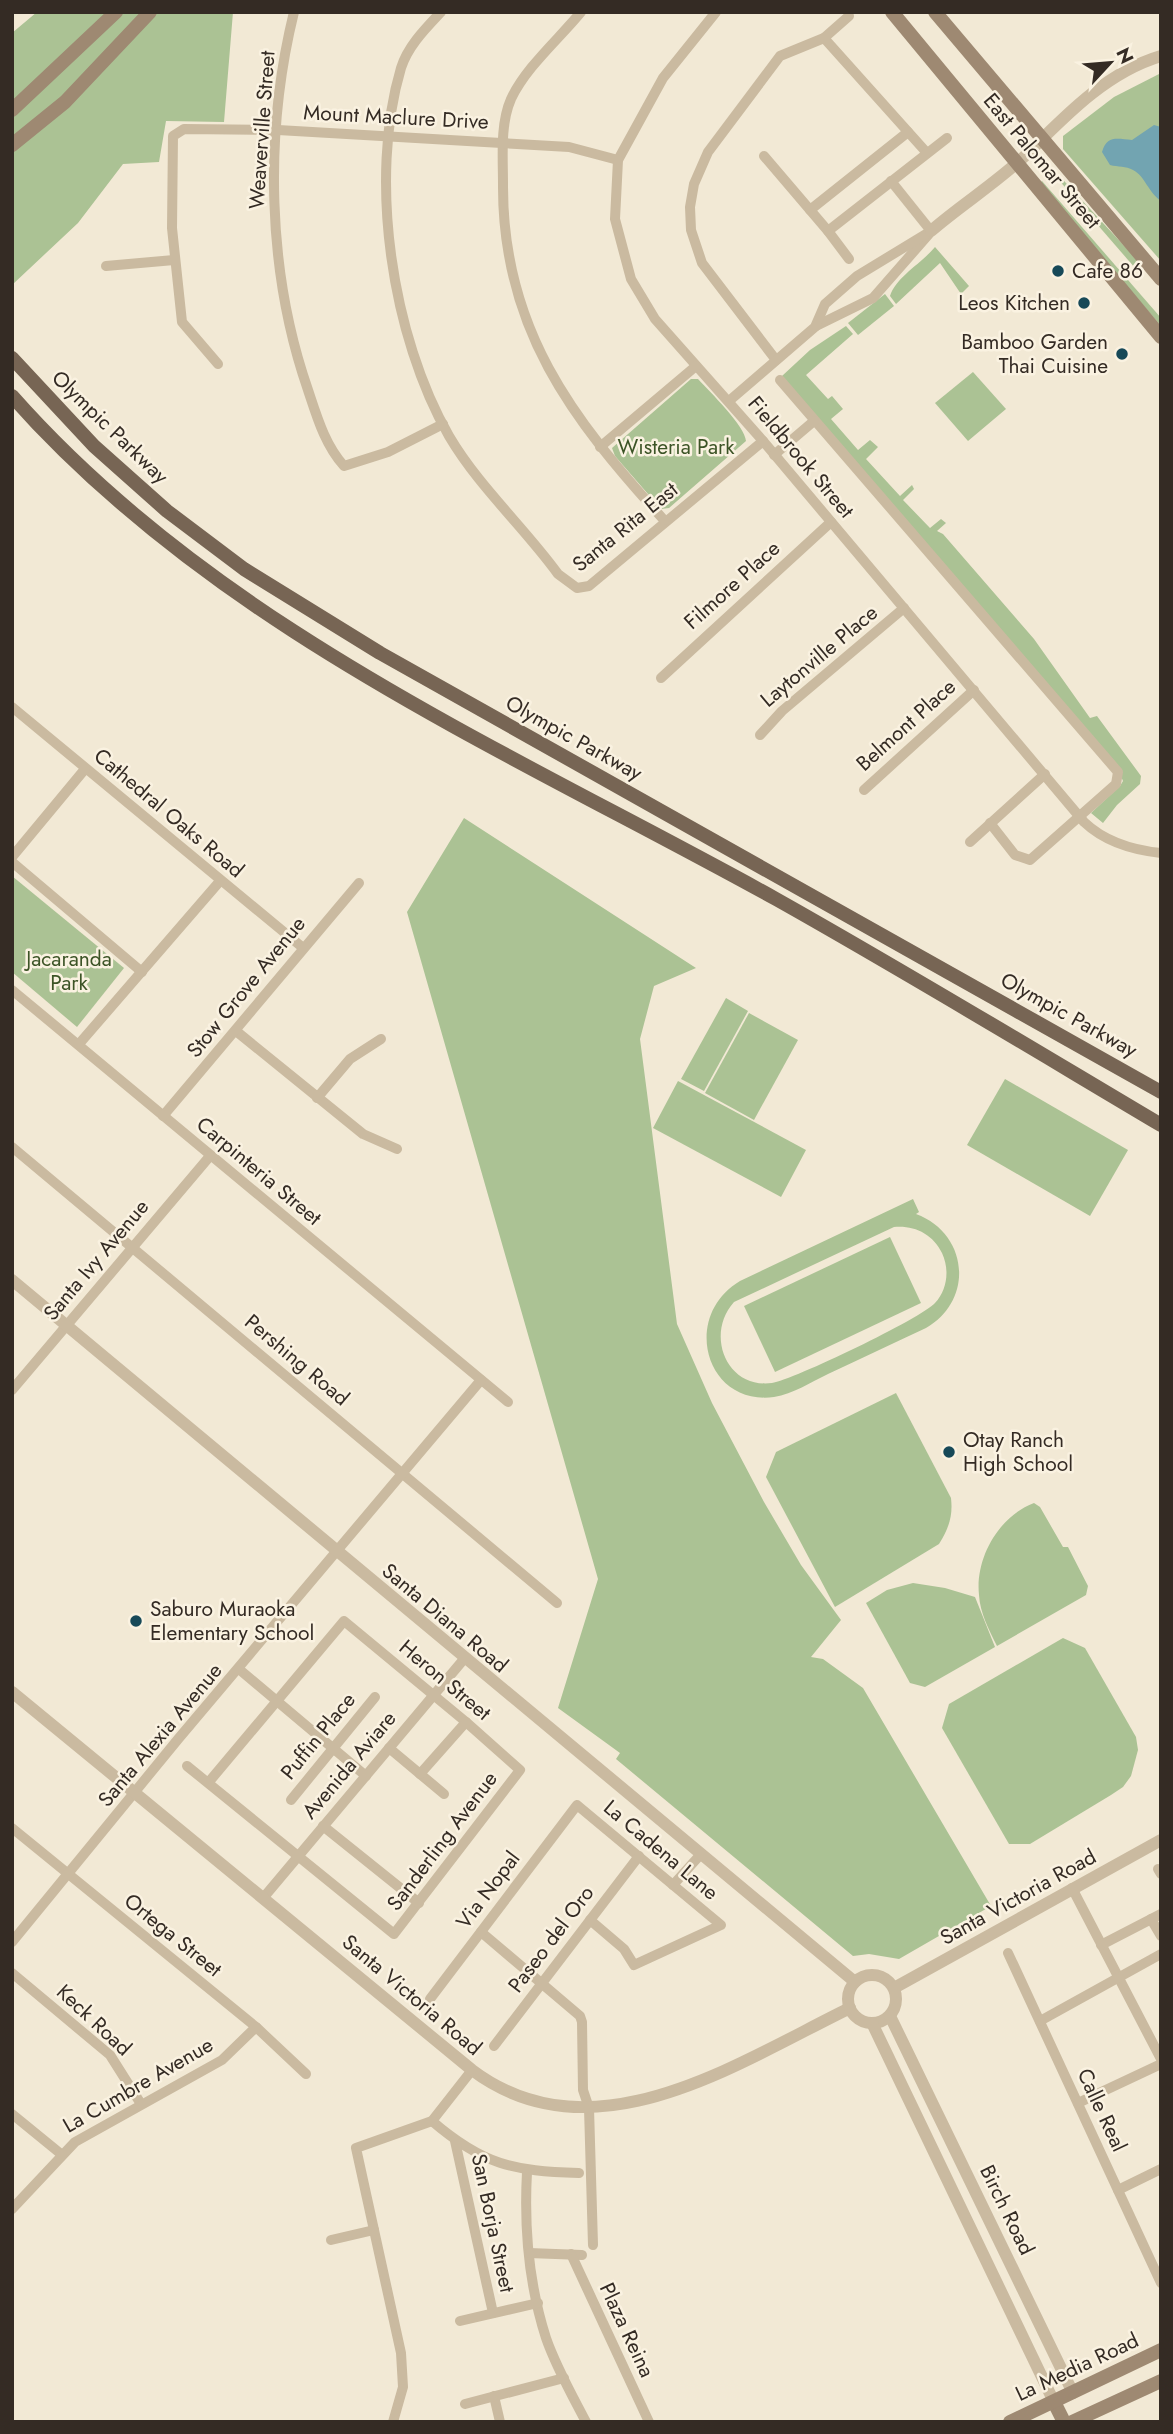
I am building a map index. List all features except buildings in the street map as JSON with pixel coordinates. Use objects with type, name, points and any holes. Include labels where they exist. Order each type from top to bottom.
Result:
[{"type":"main road","points":[[12,110],[116,12]]},
{"type":"main road","points":[[12,145],[65,102],[150,12]]},
{"type":"main road","name":"East Palomar Street","points":[[892,12],[1161,337]]},
{"type":"main road","name":"East Palomar Street","points":[[935,12],[1161,279]]},
{"type":"main road","name":"Olympic Parkway","points":[[12,358],[94,446],[167,511],[244,569],[380,653],[1161,1092]]},
{"type":"main road","points":[[12,396],[80,465],[153,528],[233,590],[300,635],[589,802],[775,899],[1161,1125]]},
{"type":"main road","points":[[993,1026],[1004,1003]]},
{"type":"main road","name":"La Media Road","points":[[1010,2422],[1161,2350]]},
{"type":"main road","points":[[1082,2420],[1161,2381]]},
{"type":"main road","name":"Birch Road","points":[[1073,2393],[1082,2420]]},
{"type":"main road","name":"Birch Road","points":[[1054,2402],[1064,2422]]},
{"type":"street","name":"Weaverville Street","points":[[294,12],[287,38],[274,206],[283,305],[296,358],[330,451],[344,466],[370,460],[443,424]]},
{"type":"street","points":[[441,12],[411,48],[401,68],[389,138],[388,222],[396,286],[413,355],[443,424]]},
{"type":"street","points":[[582,12],[520,84],[507,114],[504,142],[505,231],[519,303],[547,369],[600,447],[664,520]]},
{"type":"street","name":"Fieldbrook Street","points":[[716,12],[663,78],[618,160],[615,219],[624,260],[655,319],[729,401],[1096,833],[1134,850],[1161,853]]},
{"type":"street","points":[[776,360],[702,263],[691,230],[691,195],[708,152],[780,56],[824,38],[849,16]]},
{"type":"street","points":[[824,38],[927,153]]},
{"type":"street","points":[[815,327],[825,304],[857,276],[931,231],[1016,163],[1042,136],[1111,79],[1161,56]]},
{"type":"street","name":"Mount Maclure Drive","points":[[174,260],[171,195],[173,136],[184,129],[195,127],[212,131],[278,130],[389,138],[504,142],[569,147],[618,160]]},
{"type":"street","points":[[810,210],[908,132]]},
{"type":"street","points":[[828,231],[947,138]]},
{"type":"street","points":[[764,156],[849,259]]},
{"type":"street","points":[[891,181],[931,231]]},
{"type":"street","points":[[729,401],[815,327],[873,298],[931,231]]},
{"type":"street","points":[[106,266],[174,260],[182,323],[218,364]]},
{"type":"street","points":[[600,447],[696,366]]},
{"type":"street","points":[[779,380],[1118,772],[1116,785],[1030,860],[1015,855],[990,823]]},
{"type":"street","points":[[774,455],[814,421]]},
{"type":"street","name":"Santa Rita East","points":[[443,424],[485,486],[558,574],[577,589],[589,586],[664,520],[763,441]]},
{"type":"street","name":"Filmore Place","points":[[661,678],[831,522]]},
{"type":"street","name":"Laytonville Place","points":[[760,735],[782,711],[904,608]]},
{"type":"street","name":"Belmont Place","points":[[864,790],[974,690]]},
{"type":"street","name":"Cathedral Oaks Road","points":[[12,707],[302,947]]},
{"type":"street","points":[[85,769],[12,860],[142,972]]},
{"type":"street","points":[[970,842],[1045,774]]},
{"type":"street","points":[[79,1044],[220,881]]},
{"type":"street","name":"Stow Grove Avenue","points":[[163,1116],[236,1031],[302,947],[359,883]]},
{"type":"street","name":"Carpinteria Street","points":[[13,993],[79,1044],[508,1402]]},
{"type":"street","points":[[236,1031],[363,1134],[397,1149]]},
{"type":"street","points":[[317,1098],[351,1059],[381,1039]]},
{"type":"street","name":"Pershing Road","points":[[12,1147],[557,1603]]},
{"type":"street","name":"Santa Ivy Avenue","points":[[12,1390],[210,1156]]},
{"type":"street","name":"Santa Diana Road","points":[[12,1280],[855,1982]]},
{"type":"street","points":[[337,1553],[481,1380]]},
{"type":"street","name":"Santa Alexia Avenue","points":[[12,1942],[136,1795],[179,1738],[240,1670],[337,1553]]},
{"type":"street","name":"Heron Street","points":[[277,1701],[344,1622],[467,1722],[520,1770]]},
{"type":"street","name":"Avenida Aviare","points":[[264,1897],[464,1659]]},
{"type":"street","points":[[240,1670],[366,1776]]},
{"type":"street","name":"Santa Victoria Road","points":[[12,1692],[472,2070],[488,2082],[519,2095],[590,2108],[624,2105],[670,2093],[850,2008]]},
{"type":"street","name":"Puffin Place","points":[[291,1800],[375,1697]]},
{"type":"street","points":[[208,1783],[277,1701]]},
{"type":"street","points":[[420,1774],[467,1722]]},
{"type":"street","points":[[389,1748],[444,1794]]},
{"type":"street","points":[[187,1766],[298,1856]]},
{"type":"street","name":"Sanderling Avenue","points":[[298,1856],[394,1934],[520,1770]]},
{"type":"street","name":"La Cadena Lane","points":[[577,1805],[721,1925],[643,1964],[634,1965],[616,1941],[590,1920]]},
{"type":"street","name":"Via Nopal","points":[[430,1999],[577,1805]]},
{"type":"street","points":[[323,1826],[419,1903]]},
{"type":"street","name":"Ortega Street","points":[[12,1828],[256,2027],[306,2074]]},
{"type":"street","name":"Santa Victoria Road","points":[[894,1987],[1161,1840]]},
{"type":"street","points":[[673,1885],[701,1854]]},
{"type":"street","name":"Paseo del Oro","points":[[494,2046],[639,1856]]},
{"type":"street","points":[[1072,1888],[1161,2061],[1078,2104]]},
{"type":"street","points":[[1101,1945],[1156,1916],[1161,1936]]},
{"type":"street","points":[[481,1932],[580,2016],[583,2090],[590,2108],[593,2245]]},
{"type":"street","name":"Calle Real","points":[[1008,1953],[1160,2279]]},
{"type":"street","points":[[1040,2021],[1161,1954]]},
{"type":"street","name":"Keck Road","points":[[12,1973],[110,2055],[141,2104]]},
{"type":"street","points":[[876,1975],[894,1987],[896,2003],[890,2016],[872,2023],[859,2019],[850,2008],[849,1994],[855,1982],[876,1975]]},
{"type":"street","name":"Birch Road","points":[[890,2016],[1073,2393]]},
{"type":"street","name":"Birch Road","points":[[872,2023],[1054,2402]]},
{"type":"street","name":"La Cumbre Avenue","points":[[12,2209],[61,2154],[91,2131],[222,2060],[256,2027]]},
{"type":"street","points":[[393,2422],[403,2387],[401,2353],[356,2148],[432,2121],[472,2070]]},
{"type":"street","points":[[12,2114],[61,2154]]},
{"type":"street","points":[[432,2121],[455,2141],[478,2155],[527,2172],[579,2174]]},
{"type":"street","name":"San Borja Street","points":[[455,2141],[493,2313]]},
{"type":"street","points":[[941,2166],[958,2158]]},
{"type":"street","points":[[1118,2190],[1161,2169]]},
{"type":"street","points":[[527,2172],[525,2206],[529,2253],[546,2338],[586,2422]]},
{"type":"street","points":[[331,2240],[374,2230]]},
{"type":"street","points":[[529,2253],[582,2255]]},
{"type":"street","name":"Plaza Reina","points":[[571,2254],[649,2422]]},
{"type":"street","points":[[460,2321],[538,2303]]},
{"type":"street","points":[[465,2404],[564,2378]]},
{"type":"street","points":[[494,2396],[500,2422]]},
{"type":"green space","points":[[37,12],[233,12],[224,122],[166,121],[159,162],[123,164],[78,223],[12,285],[12,33]]},
{"type":"green space","points":[[1161,73],[1161,261],[1063,149],[1063,136],[1114,97]]},
{"type":"green space","points":[[1053,169],[1141,264],[1135,268],[1051,171]]},
{"type":"green space","points":[[1042,181],[1161,318],[1161,326],[1039,184]]},
{"type":"green space","points":[[935,247],[969,286],[961,294],[940,263],[896,304],[890,296],[893,289],[903,276]]},
{"type":"green space","points":[[885,294],[894,306],[858,335],[848,323]]},
{"type":"green space","points":[[846,326],[853,334],[806,375],[828,399],[832,396],[843,409],[831,419],[858,450],[870,440],[878,447],[866,459],[900,496],[912,485],[914,489],[903,500],[930,528],[941,519],[946,523],[937,531],[943,534],[1034,639],[1090,718],[1097,716],[1141,776],[1140,784],[1117,805],[1103,823],[1091,813],[1120,786],[1123,781],[1120,774],[782,376],[810,350]]},
{"type":"green space","points":[[973,372],[1006,409],[968,441],[935,403]]},
{"type":"green space","name":"Wisteria Park","points":[[691,379],[698,379],[726,409],[740,427],[746,441],[669,508],[661,509],[615,456],[612,448]]},
{"type":"green space","points":[[464,818],[696,968],[654,986],[640,1039],[677,1324],[712,1403],[764,1502],[801,1565],[841,1620],[811,1657],[823,1659],[863,1688],[991,1906],[899,1959],[869,1954],[853,1956],[616,1759],[620,1753],[558,1708],[598,1579],[407,912]]},
{"type":"green space","name":"Jacaranda Park","points":[[12,876],[124,968],[77,1027],[12,972]]},
{"type":"green space","points":[[726,998],[748,1011],[704,1091],[681,1079]]},
{"type":"green space","points":[[749,1013],[798,1040],[754,1120],[705,1093]]},
{"type":"green space","points":[[1005,1079],[1128,1150],[1090,1216],[967,1145]]},
{"type":"green space","points":[[678,1081],[806,1150],[781,1197],[653,1128]]},
{"type":"green space","points":[[913,1199],[919,1212],[916,1214],[933,1223],[946,1236],[955,1251],[959,1268],[958,1285],[952,1301],[942,1316],[926,1328],[795,1391],[774,1397],[750,1396],[731,1388],[717,1373],[709,1356],[707,1335],[711,1315],[722,1296],[740,1281]],"holes":[[[894,1227],[922,1232],[934,1241],[942,1253],[946,1280],[935,1303],[883,1334],[772,1383],[756,1383],[732,1368],[721,1343],[721,1329],[725,1315],[734,1302]]]},
{"type":"green space","points":[[890,1237],[921,1303],[775,1372],[744,1306]]},
{"type":"green space","points":[[896,1393],[951,1498],[950,1522],[939,1544],[835,1607],[766,1477],[776,1452]]},
{"type":"green space","points":[[1034,1503],[1040,1507],[1063,1547],[1068,1547],[1088,1586],[1086,1595],[997,1646],[985,1621],[980,1602],[981,1567],[985,1553],[1000,1528],[1021,1509]]},
{"type":"green space","points":[[913,1583],[945,1588],[975,1597],[995,1647],[925,1687],[910,1683],[866,1603],[887,1590]]},
{"type":"green space","points":[[1063,1638],[1085,1648],[1136,1737],[1138,1750],[1131,1776],[1123,1787],[1030,1844],[1009,1844],[942,1728],[949,1704]]},
{"type":"water","points":[[1154,125],[1161,127],[1161,201],[1137,173],[1128,168],[1110,165],[1102,152],[1110,140],[1132,140]]},
{"type":"place","name":"Cafe 86","points":[[1058,271]]},
{"type":"place","name":"Leos Kitchen","points":[[1084,303]]},
{"type":"place","name":"Bamboo Garden Thai Cuisine","points":[[1122,354]]},
{"type":"place","name":"Otay Ranch High School","points":[[949,1452]]},
{"type":"place","name":"Saburo Muraoka Elementary School","points":[[136,1621]]}]
